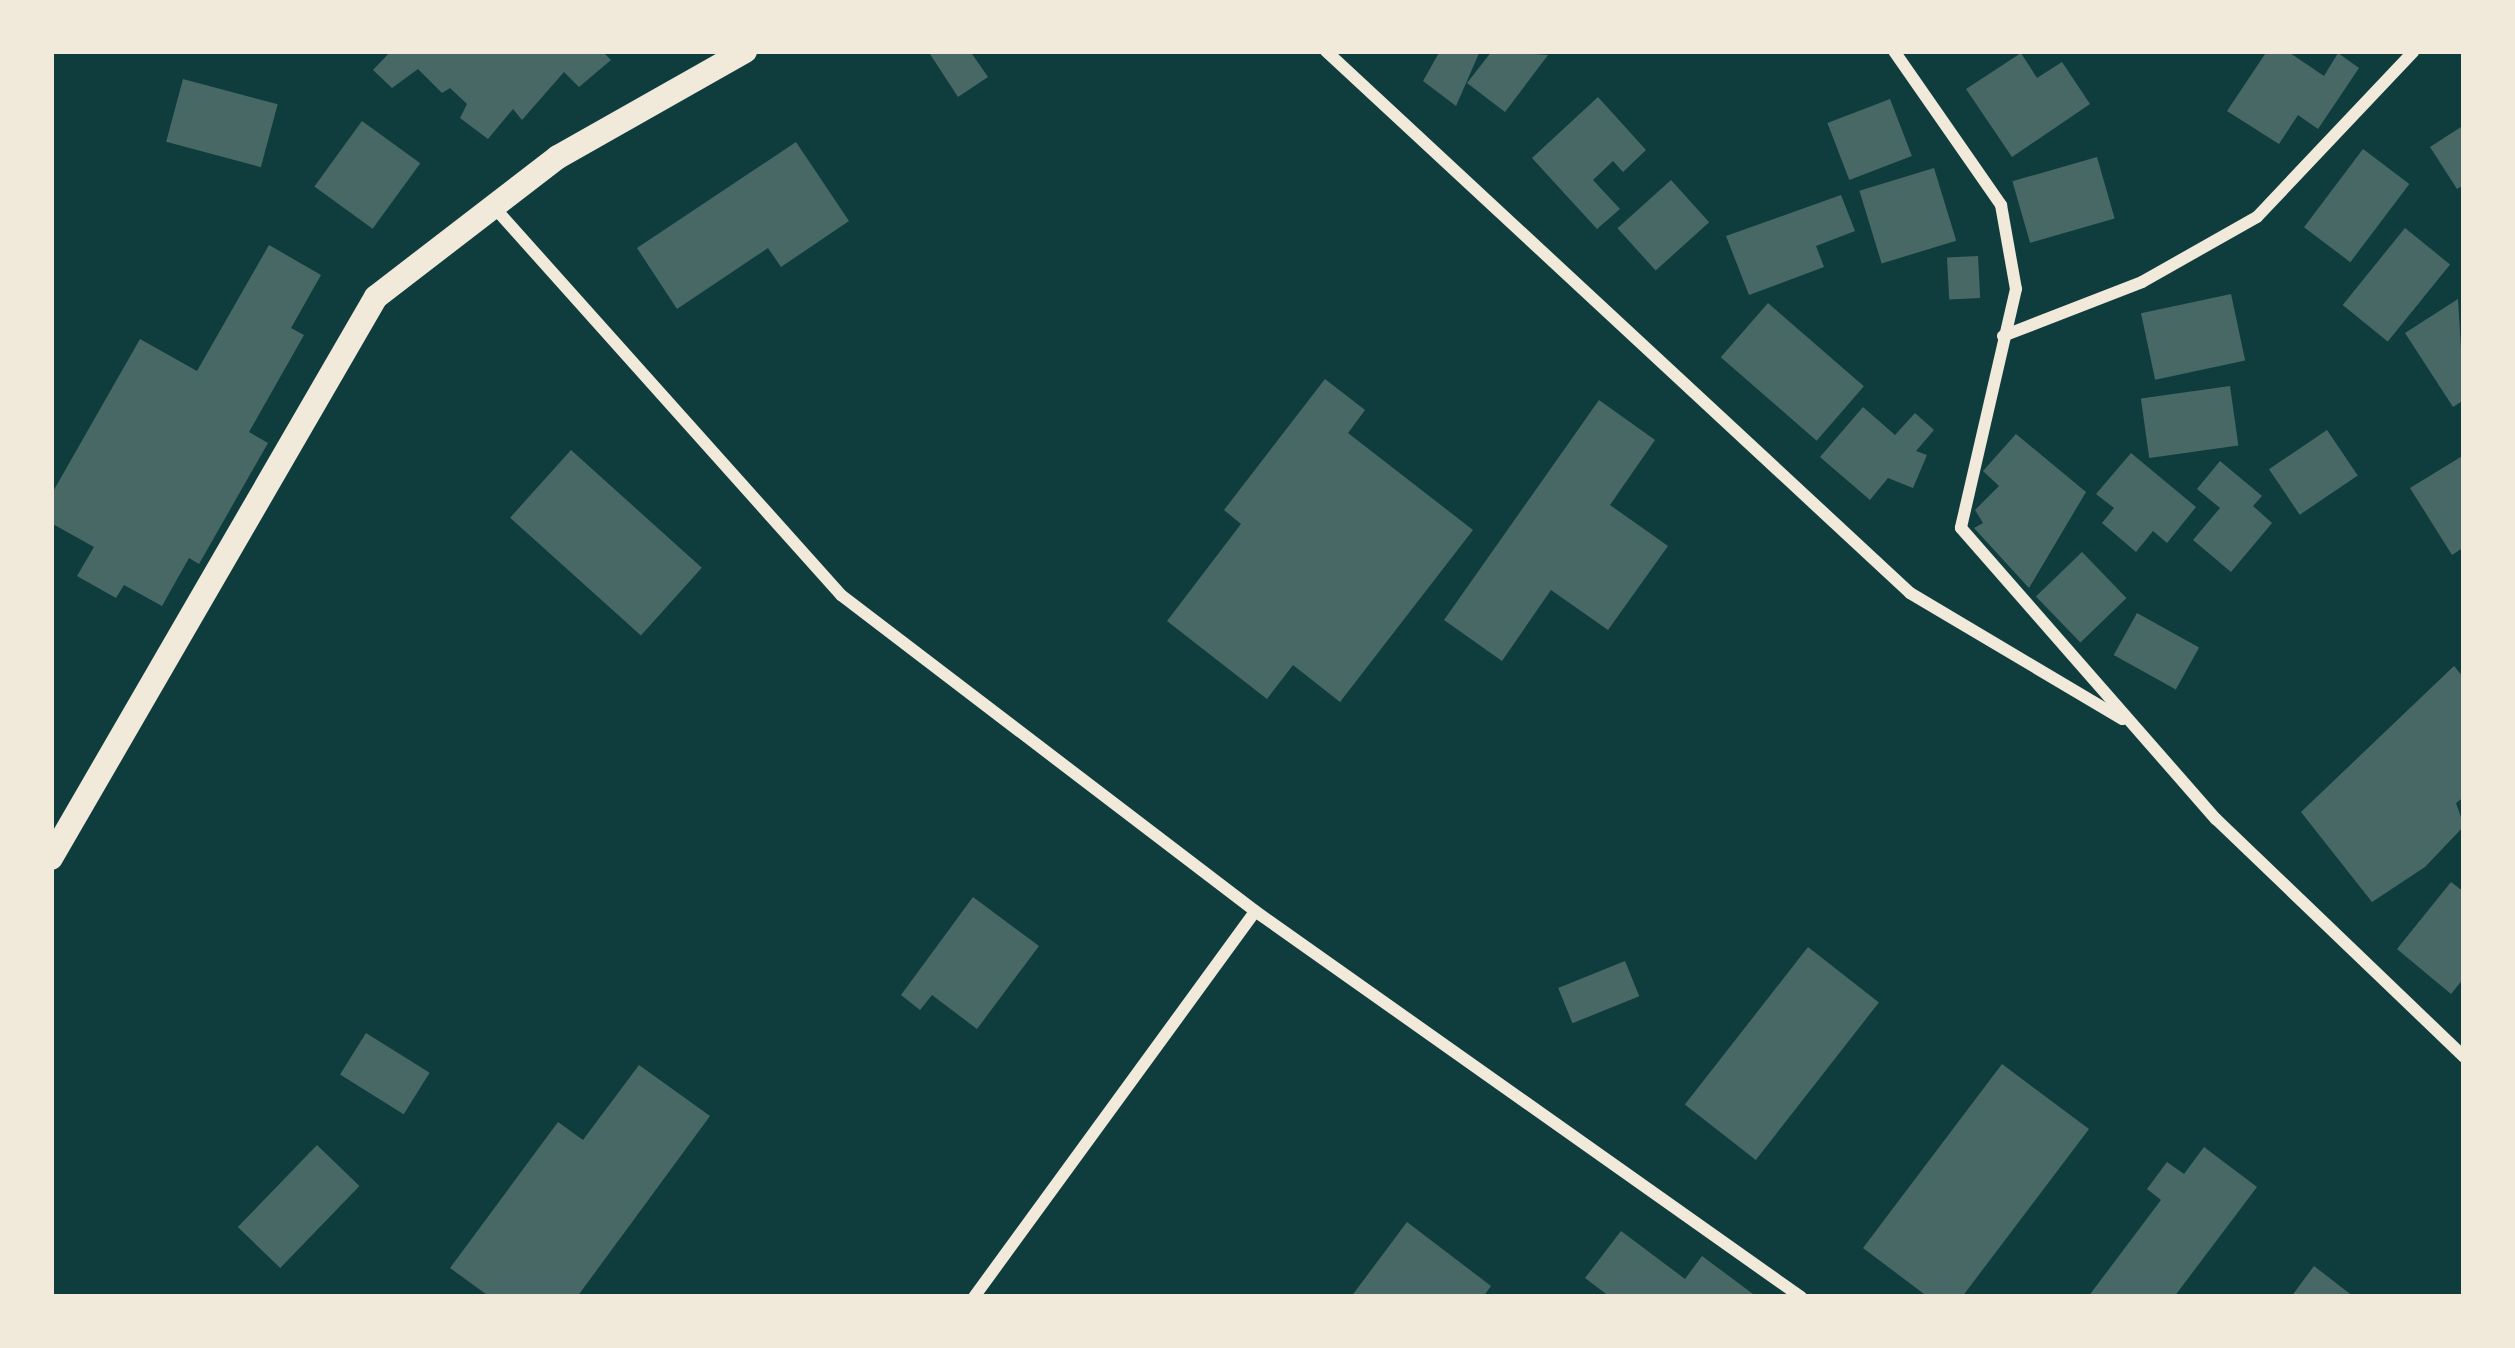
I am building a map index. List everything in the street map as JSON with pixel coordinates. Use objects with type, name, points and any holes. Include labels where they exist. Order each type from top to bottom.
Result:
[{"type":"main road","points":[[51,858],[376,297],[557,157],[745,51]]},
{"type":"street","points":[[1326,51],[1910,593],[2134,727]]},
{"type":"street","points":[[1894,51],[2002,205],[2016,289],[1961,528],[2216,819],[2464,1057]]},
{"type":"street","points":[[2003,336],[2142,282],[2258,217],[2414,51]]},
{"type":"street","points":[[493,206],[841,595],[1255,911],[1801,1297]]},
{"type":"street","points":[[974,1297],[1255,911]]},
{"type":"building","points":[[391,51],[602,51],[611,60],[579,87],[564,72],[522,120],[513,109],[488,139],[460,118],[467,104],[450,88],[442,93],[418,69],[392,88],[373,70]]},
{"type":"building","points":[[928,51],[970,51],[988,77],[958,97]]},
{"type":"building","points":[[1440,51],[1480,51],[1456,106],[1423,81]]},
{"type":"building","points":[[1492,51],[1548,55],[1505,112],[1467,83]]},
{"type":"building","points":[[2267,51],[2287,51],[2324,76],[2338,53],[2359,68],[2318,129],[2298,115],[2279,144],[2227,111]]},
{"type":"building","points":[[2021,53],[2037,78],[2062,62],[2090,104],[2012,157],[1966,89]]},
{"type":"building","points":[[183,79],[278,104],[261,167],[166,142]]},
{"type":"building","points":[[1598,97],[1646,150],[1623,172],[1613,161],[1593,180],[1620,209],[1597,229],[1532,158]]},
{"type":"building","points":[[1890,99],[1912,156],[1849,180],[1827,123]]},
{"type":"building","points":[[362,121],[420,163],[373,229],[314,187]]},
{"type":"building","points":[[2464,125],[2464,185],[2457,189],[2430,147]]},
{"type":"building","points":[[796,142],[849,221],[781,267],[768,248],[677,309],[637,248]]},
{"type":"building","points":[[2363,149],[2409,184],[2350,262],[2304,227]]},
{"type":"building","points":[[2097,157],[2115,219],[2030,243],[2012,181]]},
{"type":"building","points":[[1934,168],[1956,241],[1882,263],[1859,191]]},
{"type":"building","points":[[1671,180],[1709,222],[1656,271],[1617,228]]},
{"type":"building","points":[[1841,195],[1855,231],[1816,246],[1824,267],[1749,295],[1726,236]]},
{"type":"building","points":[[2405,228],[2450,265],[2388,341],[2343,305]]},
{"type":"building","points":[[269,245],[321,275],[291,328],[304,335],[249,432],[268,443],[199,564],[189,558],[162,606],[124,585],[116,598],[77,576],[94,547],[51,523],[51,495],[140,339],[197,371]]},
{"type":"building","points":[[1978,256],[1980,298],[1949,300],[1947,258]]},
{"type":"building","points":[[2231,294],[2245,361],[2155,380],[2141,313]]},
{"type":"building","points":[[2458,299],[2464,400],[2453,407],[2405,333]]},
{"type":"building","points":[[1768,303],[1864,386],[1817,441],[1721,357]]},
{"type":"building","points":[[1325,379],[1365,410],[1348,433],[1473,530],[1340,702],[1293,665],[1267,699],[1167,621],[1241,524],[1224,510]]},
{"type":"building","points":[[2230,386],[2238,445],[2149,458],[2141,399]]},
{"type":"building","points":[[1599,400],[1655,440],[1610,505],[1668,546],[1608,630],[1551,590],[1502,661],[1444,620]]},
{"type":"building","points":[[1863,407],[1895,435],[1915,413],[1934,430],[1916,451],[1927,455],[1913,488],[1888,478],[1870,500],[1820,457]]},
{"type":"building","points":[[2327,430],[2358,476],[2300,515],[2269,469]]},
{"type":"building","points":[[2016,434],[2086,492],[2029,588],[1974,528],[1983,523],[1975,510],[1999,486],[1983,471]]},
{"type":"building","points":[[571,450],[702,568],[641,635],[510,518]]},
{"type":"building","points":[[2131,453],[2196,507],[2167,543],[2153,531],[2136,552],[2102,523],[2114,508],[2096,494]]},
{"type":"building","points":[[2464,455],[2464,547],[2452,555],[2410,488]]},
{"type":"building","points":[[2220,461],[2262,496],[2253,506],[2272,523],[2231,572],[2193,540],[2220,508],[2197,489]]},
{"type":"building","points":[[2082,552],[2126,598],[2080,642],[2036,596]]},
{"type":"building","points":[[2137,613],[2199,647],[2176,689],[2114,655]]},
{"type":"building","points":[[2454,666],[2464,678],[2464,797],[2456,803],[2464,826],[2425,867],[2372,902],[2301,812]]},
{"type":"building","points":[[2451,882],[2464,892],[2464,978],[2451,994],[2397,949]]},
{"type":"building","points":[[973,897],[1039,946],[977,1029],[932,995],[920,1010],[901,995]]},
{"type":"building","points":[[1808,947],[1879,1002],[1756,1160],[1685,1105]]},
{"type":"building","points":[[1625,961],[1639,996],[1572,1023],[1558,988]]},
{"type":"building","points":[[366,1033],[430,1073],[404,1114],[340,1075]]},
{"type":"building","points":[[2002,1064],[2089,1129],[1962,1297],[1928,1297],[1863,1248]]},
{"type":"building","points":[[639,1065],[710,1116],[577,1297],[490,1297],[450,1268],[558,1122],[583,1140]]},
{"type":"building","points":[[317,1145],[359,1186],[280,1268],[238,1227]]},
{"type":"building","points":[[2204,1147],[2257,1187],[2174,1297],[2088,1297],[2161,1200],[2147,1189],[2167,1162],[2184,1174]]},
{"type":"building","points":[[1407,1222],[1491,1286],[1483,1297],[1351,1297]]},
{"type":"building","points":[[1621,1231],[1685,1279],[1702,1256],[1757,1297],[1610,1297],[1585,1278]]},
{"type":"building","points":[[2314,1266],[2354,1297],[2291,1297]]}]
